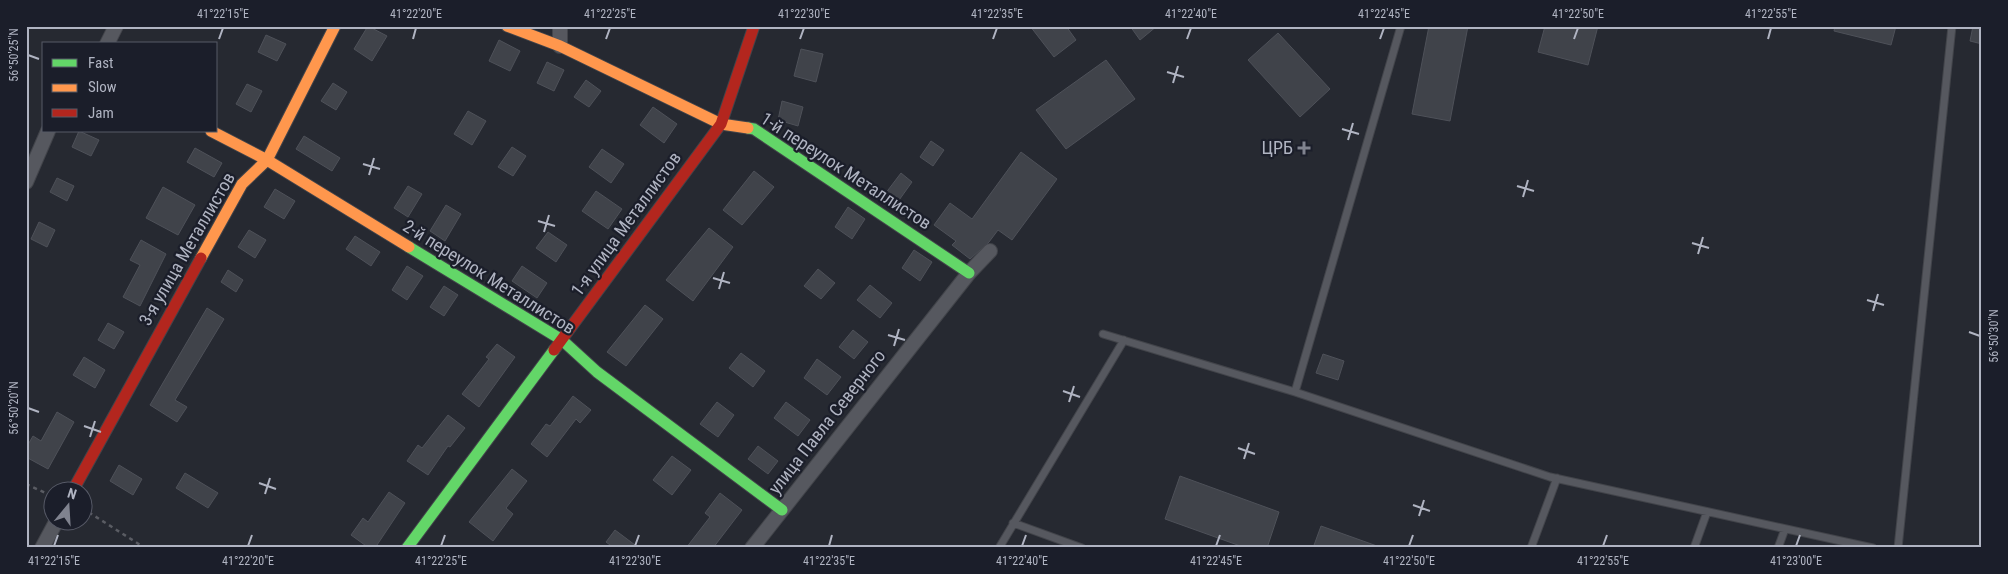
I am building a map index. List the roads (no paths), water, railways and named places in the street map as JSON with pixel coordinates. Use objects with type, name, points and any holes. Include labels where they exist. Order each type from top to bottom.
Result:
[{"type":"street","points":[[108,42],[116,26]]},
{"type":"street","name":"3-я улица Металлистов","points":[[78,482],[242,184],[267,160],[335,26]]},
{"type":"street","name":"1-й переулок Металлистов","points":[[507,26],[560,46],[721,124],[754,129],[969,273]]},
{"type":"street","points":[[560,26],[560,46]]},
{"type":"street","name":"1-я улица Металлистов","points":[[407,548],[721,124],[754,26]]},
{"type":"street","points":[[26,182],[48,132]]},
{"type":"street","name":"2-й переулок Металлистов","points":[[213,132],[267,160],[562,340],[597,372],[782,510]]},
{"type":"street","name":"улица Павла Северного","points":[[752,548],[969,273],[990,251]]},
{"type":"street","points":[[42,548],[51,532]]},
{"type":"lane","points":[[1295,392],[1401,26]]},
{"type":"lane","points":[[1898,548],[1952,26]]},
{"type":"lane","points":[[1103,334],[1295,392],[1557,478],[1873,548]]},
{"type":"lane","points":[[998,548],[1124,340]]},
{"type":"lane","points":[[1531,548],[1557,478]]},
{"type":"lane","points":[[1694,548],[1707,512]]},
{"type":"lane","points":[[1013,523],[1082,548]]},
{"type":"lane","points":[[1778,548],[1785,529]]},
{"type":"place","name":"ЦРБ","points":[[1304,148]]}]
